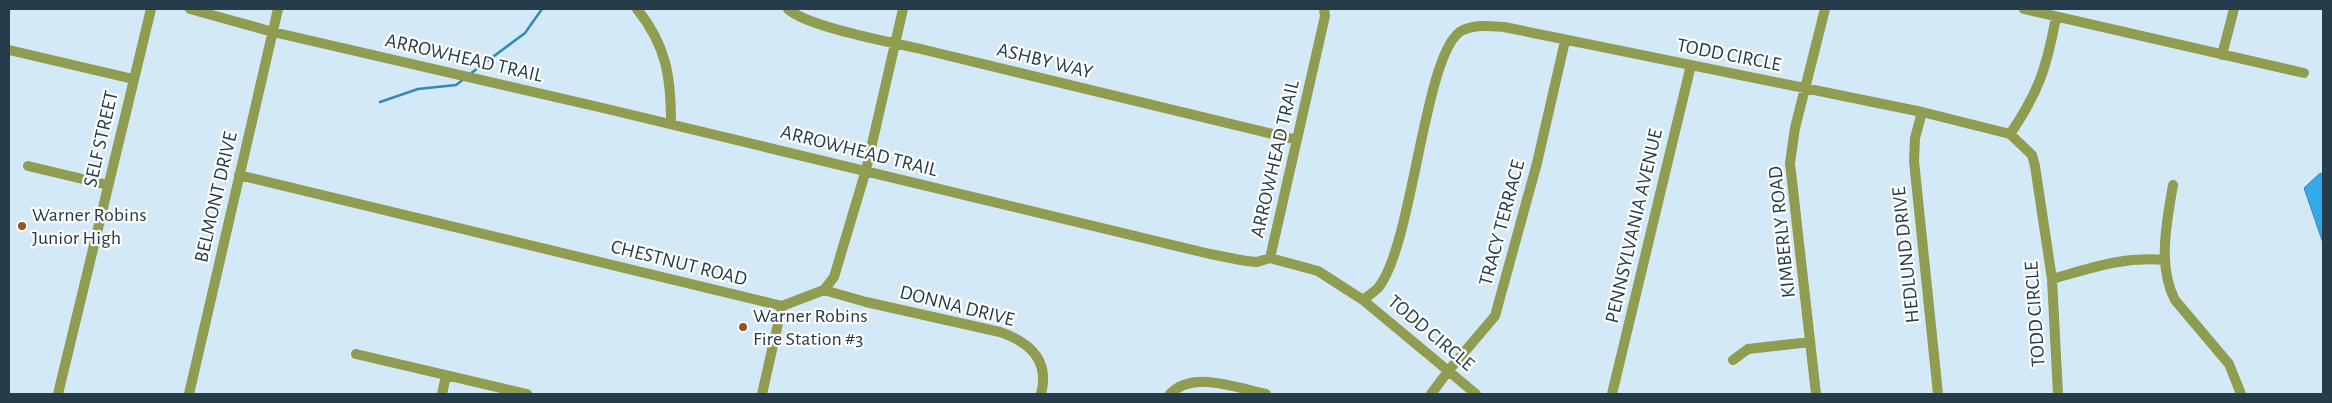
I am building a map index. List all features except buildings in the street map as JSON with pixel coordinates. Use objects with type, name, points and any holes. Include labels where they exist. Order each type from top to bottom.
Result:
[{"type":"street","name":"SELF STREET","points":[[58,394],[151,9]]},
{"type":"street","name":"ARROWHEAD TRAIL","points":[[190,9],[273,32],[672,124],[1246,262],[1257,262],[1270,258],[1325,16],[1324,9]]},
{"type":"street","name":"BELMONT DRIVE","points":[[188,394],[278,9]]},
{"type":"street","points":[[637,9],[655,34],[664,54],[669,72],[672,124]]},
{"type":"street","name":"ASHBY WAY","points":[[788,9],[800,18],[895,43],[1297,140]]},
{"type":"street","points":[[762,394],[782,306],[824,290],[834,277],[839,264],[866,170],[903,9]]},
{"type":"street","name":"KIMBERLY ROAD","points":[[1816,394],[1790,163],[1795,128],[1825,9]]},
{"type":"street","points":[[2024,9],[2304,73]]},
{"type":"street","points":[[2222,55],[2234,9]]},
{"type":"street","points":[[2010,134],[2024,114],[2038,87],[2048,61],[2056,17]]},
{"type":"street","name":"TODD CIRCLE","points":[[1363,300],[1378,288],[1389,268],[1433,91],[1451,40],[1462,30],[1480,25],[1504,27],[1566,41],[1806,87],[1922,112],[2010,134],[2032,155],[2052,279],[2058,394]]},
{"type":"street","name":"TRACY TERRACE","points":[[1431,394],[1495,316],[1537,163],[1566,41]]},
{"type":"street","points":[[9,50],[133,79]]},
{"type":"street","name":"PENNSYLVANIA AVENUE","points":[[1612,394],[1691,65]]},
{"type":"street","name":"HEDLUND DRIVE","points":[[1922,112],[1915,138],[1914,160],[1938,394]]},
{"type":"street","points":[[28,166],[108,185]]},
{"type":"street","name":"CHESTNUT ROAD","points":[[239,175],[782,306]]},
{"type":"street","points":[[2173,185],[2167,218],[2165,260],[2168,288],[2174,300],[2229,364],[2242,394]]},
{"type":"street","name":"TODD CIRCLE","points":[[1270,258],[1318,271],[1363,300],[1476,394]]},
{"type":"street","points":[[2052,279],[2124,259],[2165,260]]},
{"type":"street","name":"DONNA DRIVE","points":[[824,290],[866,302],[1000,332],[1016,338],[1030,347],[1042,367],[1043,385],[1041,394]]},
{"type":"street","points":[[1733,360],[1748,349],[1810,342]]},
{"type":"street","points":[[356,354],[527,394]]},
{"type":"street","points":[[442,394],[446,376]]},
{"type":"street","points":[[1170,394],[1176,388],[1193,382],[1208,382],[1266,394]]},
{"type":"water","points":[[2323,173],[2323,243],[2304,188],[2319,174]]},
{"type":"waterway","points":[[470,74],[525,33],[542,9]]},
{"type":"waterway","points":[[380,102],[418,89],[456,85],[464,79]]},
{"type":"place","name":"Warner Robins Junior High","points":[[22,226]]},
{"type":"place","name":"Warner Robins Fire Station #3","points":[[743,327]]}]
